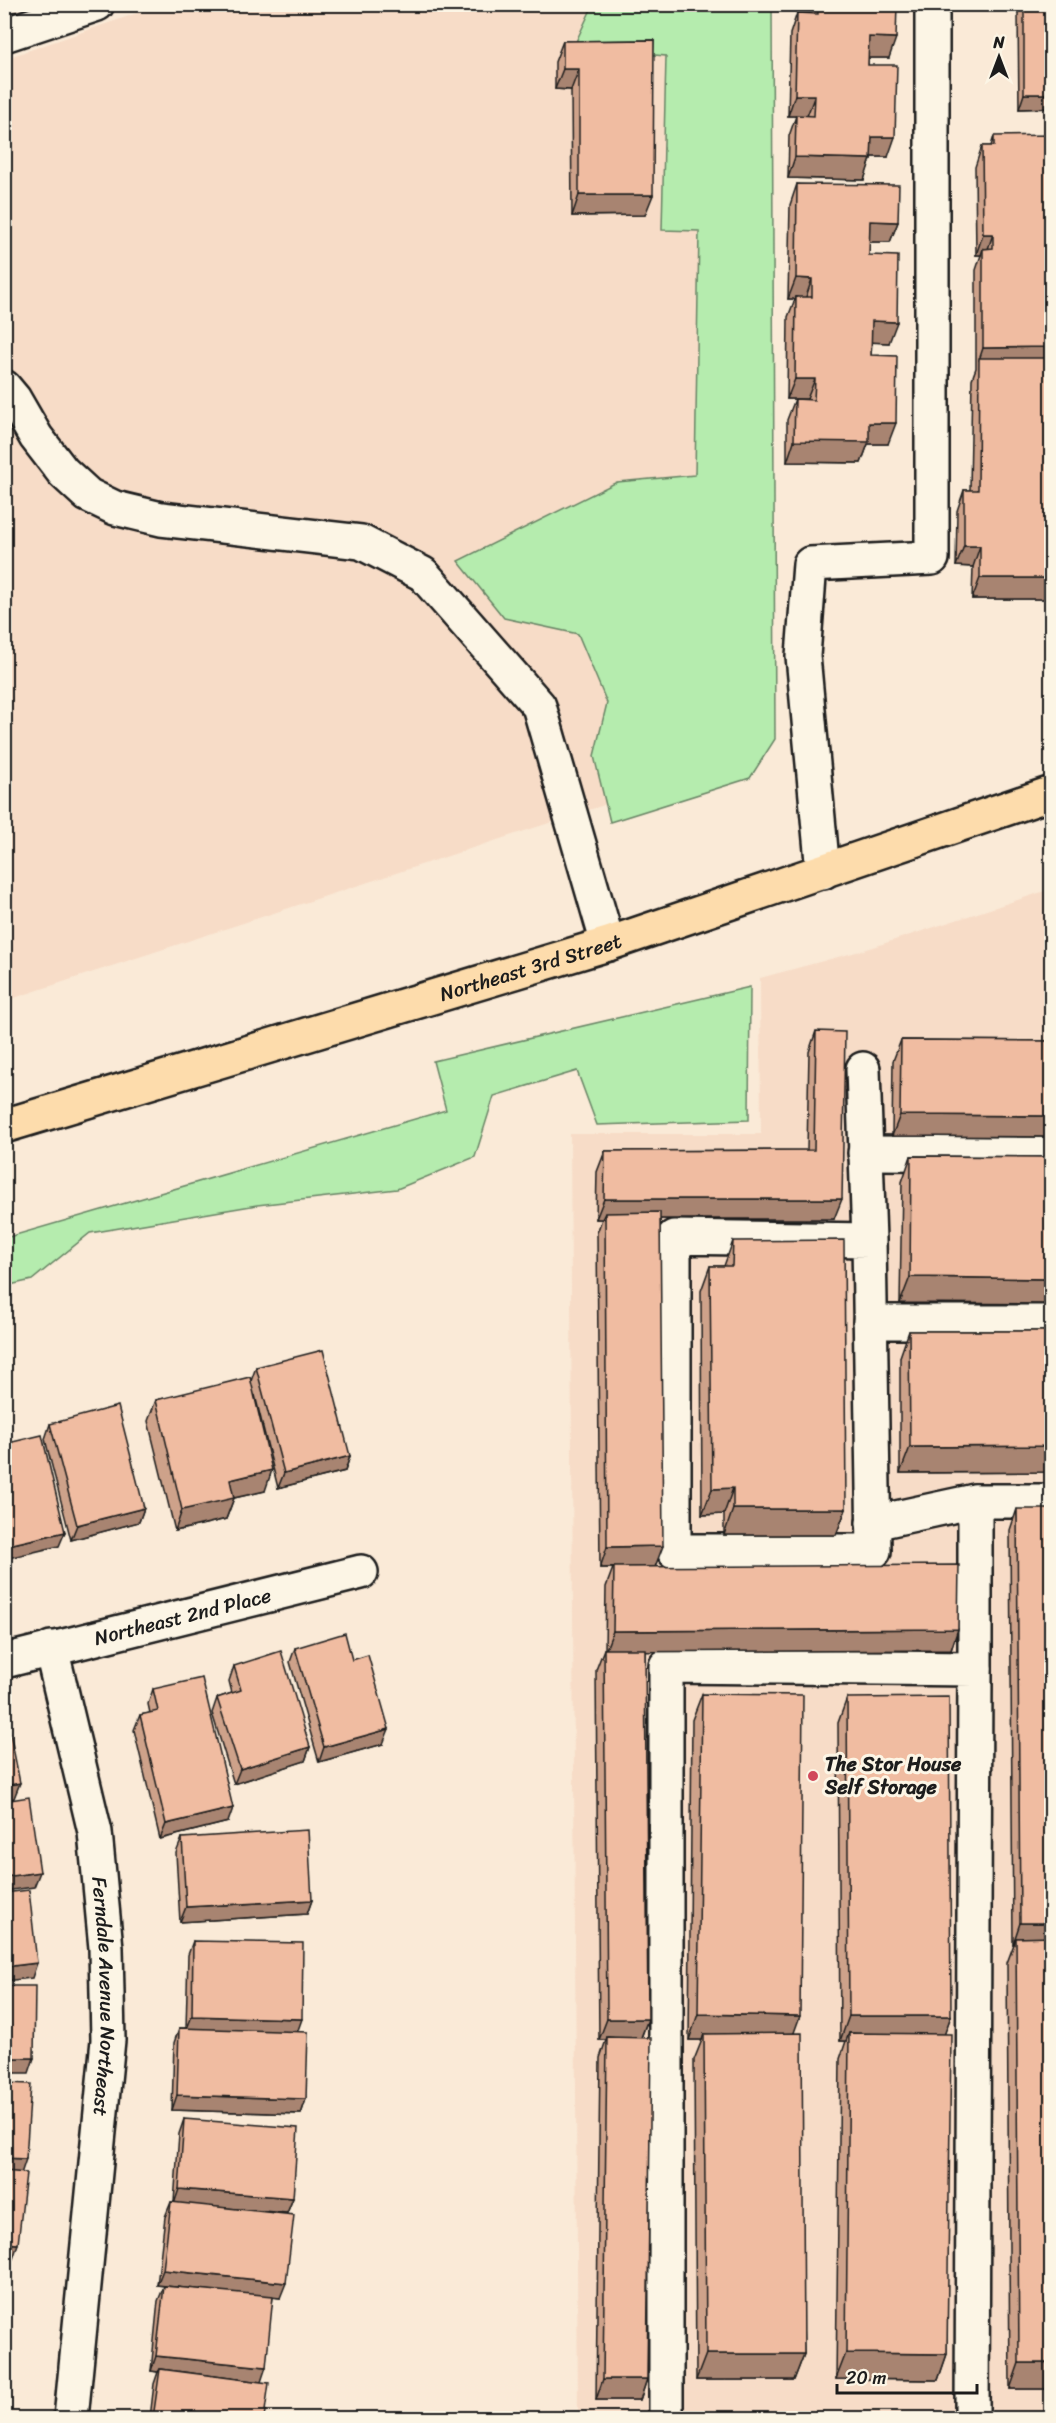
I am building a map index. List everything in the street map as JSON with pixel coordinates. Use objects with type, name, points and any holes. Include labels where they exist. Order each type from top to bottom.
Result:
[{"type":"main road","name":"Northeast 3rd Street","points":[[4,1126],[608,944],[1052,793]]},
{"type":"street","points":[[4,35],[97,4]]},
{"type":"street","points":[[823,872],[803,656],[810,564],[932,558],[932,4]]},
{"type":"street","points":[[4,387],[14,399],[36,437],[63,472],[88,495],[115,508],[162,519],[361,542],[423,574],[539,706],[608,944]]},
{"type":"street","points":[[862,1069],[869,1240],[874,1551],[674,1551],[674,1237],[869,1240]]},
{"type":"street","points":[[865,1153],[1052,1154]]},
{"type":"street","points":[[870,1322],[1052,1322]]},
{"type":"street","points":[[873,1523],[975,1501],[1052,1501]]},
{"type":"street","points":[[972,2418],[975,1501]]},
{"type":"street","name":"Northeast 2nd Place","points":[[4,1661],[361,1572]]},
{"type":"street","name":"Ferndale Avenue Northeast","points":[[51,1648],[95,1832],[106,1948],[108,2040],[71,2418]]},
{"type":"street","points":[[666,2418],[666,1666],[975,1669]]},
{"type":"shaded area","points":[[161,5],[708,5],[711,770],[5,1001],[4,59]]},
{"type":"shaded area","name":"The Stor House Self Storage","points":[[1051,889],[1051,2418],[578,2418],[570,1134],[761,1134],[760,978],[864,950]]},
{"type":"green space","points":[[593,5],[772,5],[775,739],[750,778],[610,822],[594,756],[607,703],[578,634],[504,618],[458,561],[617,482],[695,475],[699,231],[662,230],[666,56],[573,48]]},
{"type":"green space","points":[[750,987],[749,1120],[597,1125],[577,1071],[494,1096],[475,1157],[397,1189],[257,1205],[90,1233],[32,1280],[5,1286],[5,1238],[446,1110],[433,1061]]},
{"type":"building","points":[[818,4],[897,4],[896,38],[869,37],[868,65],[897,65],[895,137],[872,137],[871,159],[795,157],[796,115],[814,116],[815,95],[795,95],[797,13],[818,14]]},
{"type":"building","points":[[1024,4],[1052,4],[1052,94],[1024,94]]},
{"type":"building","points":[[654,40],[653,195],[579,195],[579,69],[563,69],[563,41]]},
{"type":"building","points":[[1052,135],[1052,347],[983,348],[983,249],[993,248],[993,234],[983,234],[982,146],[994,146],[994,136]]},
{"type":"building","points":[[797,184],[899,185],[898,222],[870,221],[869,255],[898,256],[897,322],[872,321],[871,355],[897,356],[896,423],[869,423],[869,442],[794,441],[795,399],[814,400],[815,379],[795,379],[796,297],[812,297],[812,279],[796,278]]},
{"type":"building","points":[[979,358],[1052,358],[1052,578],[980,578],[980,546],[964,546],[964,490],[978,490]]},
{"type":"building","points":[[816,1031],[845,1032],[842,1199],[604,1199],[605,1151],[814,1150]]},
{"type":"building","points":[[901,1040],[1052,1041],[1052,1116],[900,1115]]},
{"type":"building","points":[[911,1156],[1052,1157],[1052,1279],[910,1277]]},
{"type":"building","points":[[660,1212],[663,1546],[607,1547],[605,1213]]},
{"type":"building","points":[[844,1240],[846,1509],[733,1509],[733,1488],[712,1489],[710,1266],[732,1266],[733,1241]]},
{"type":"building","points":[[909,1331],[1052,1331],[1052,1446],[910,1447]]},
{"type":"building","points":[[323,1350],[350,1456],[284,1473],[256,1367]]},
{"type":"building","points":[[250,1377],[272,1470],[230,1480],[234,1498],[182,1510],[156,1400]]},
{"type":"building","points":[[118,1406],[144,1508],[77,1525],[50,1424]]},
{"type":"building","points":[[42,1435],[65,1532],[4,1546],[4,1444]]},
{"type":"building","points":[[1017,1509],[1052,1509],[1052,1923],[1020,1923]]},
{"type":"building","points":[[959,1565],[958,1629],[613,1631],[614,1567]]},
{"type":"building","points":[[345,1633],[352,1660],[368,1655],[389,1729],[324,1747],[295,1648]]},
{"type":"building","points":[[604,1649],[645,1649],[648,2019],[607,2019]]},
{"type":"building","points":[[281,1651],[310,1747],[240,1769],[217,1698],[241,1690],[234,1666]]},
{"type":"building","points":[[202,1678],[233,1808],[166,1824],[140,1715],[158,1711],[153,1689]]},
{"type":"building","points":[[702,1694],[803,1695],[800,2016],[698,2014]]},
{"type":"building","points":[[949,1697],[951,2016],[849,2016],[847,1698]]},
{"type":"building","points":[[7,1717],[20,1783],[4,1786],[4,1718]]},
{"type":"building","points":[[29,1797],[40,1872],[4,1877],[4,1801]]},
{"type":"building","points":[[308,1830],[312,1900],[186,1907],[182,1838]]},
{"type":"building","points":[[29,1890],[37,1963],[4,1967],[4,1893]]},
{"type":"building","points":[[1052,1937],[1052,2363],[1019,2363],[1016,1938]]},
{"type":"building","points":[[193,1941],[303,1943],[302,2019],[192,2016]]},
{"type":"building","points":[[4,1986],[35,1986],[34,2058],[4,2058]]},
{"type":"building","points":[[179,2028],[308,2032],[306,2099],[177,2095]]},
{"type":"building","points":[[802,2033],[804,2354],[706,2354],[704,2034]]},
{"type":"building","points":[[849,2033],[951,2034],[947,2354],[846,2353]]},
{"type":"building","points":[[607,2037],[651,2038],[647,2379],[603,2379]]},
{"type":"building","points":[[4,2083],[31,2084],[26,2159],[4,2158]]},
{"type":"building","points":[[184,2119],[298,2128],[293,2198],[179,2189]]},
{"type":"building","points":[[4,2171],[26,2173],[18,2244],[4,2243]]},
{"type":"building","points":[[171,2202],[294,2215],[286,2283],[163,2270]]},
{"type":"building","points":[[4,2256],[11,2257],[5,2324],[4,2324]]},
{"type":"building","points":[[164,2286],[273,2296],[266,2367],[156,2356]]},
{"type":"building","points":[[4,2338],[9,2339],[4,2388]]},
{"type":"building","points":[[160,2369],[269,2383],[264,2418],[153,2418]]},
{"type":"place","name":"The Stor House Self Storage","points":[[813,1776]]}]
